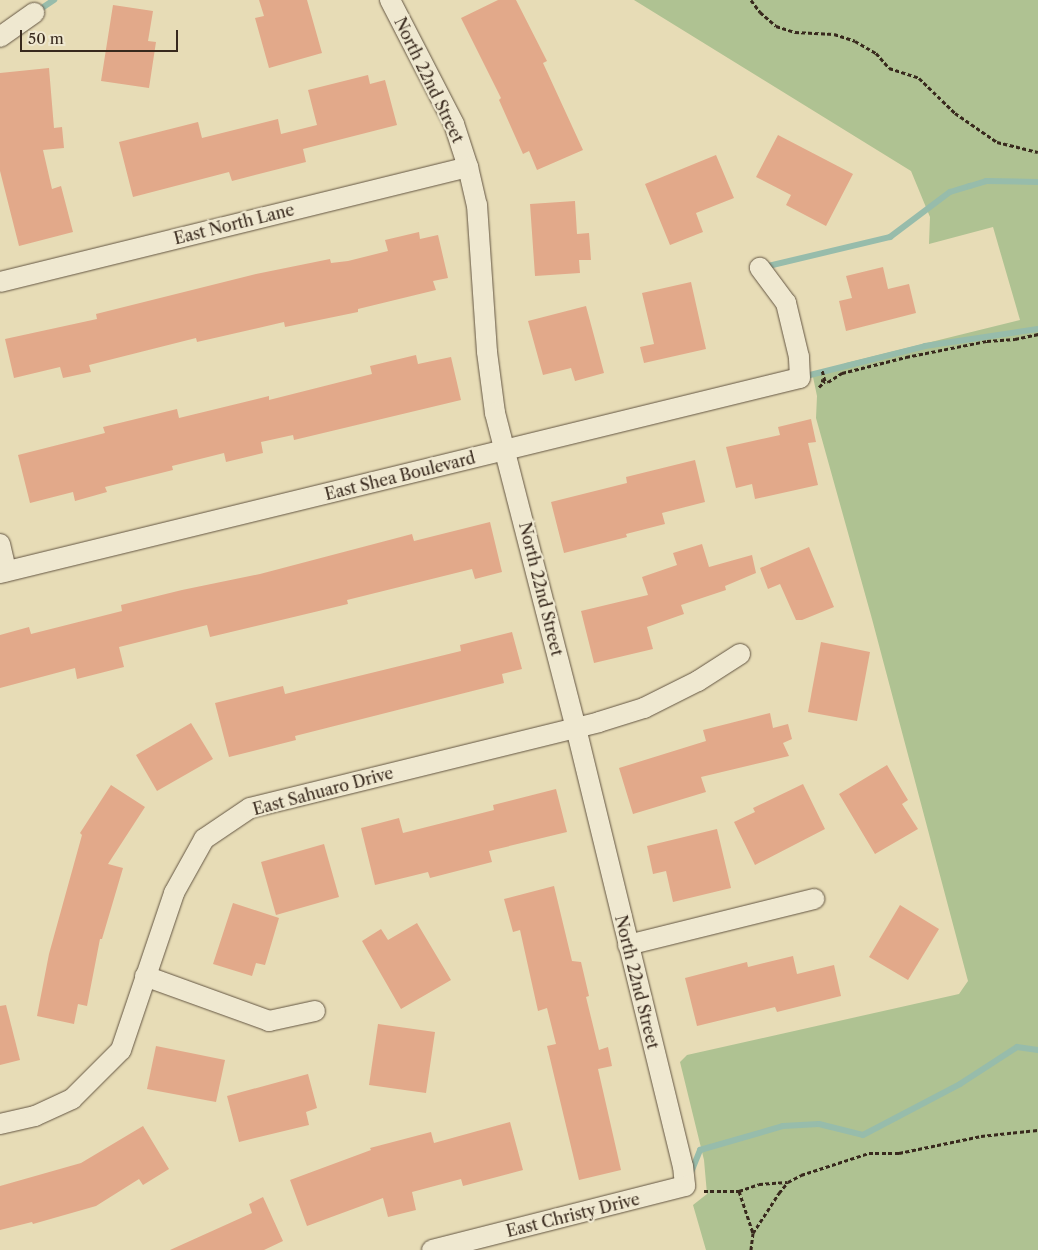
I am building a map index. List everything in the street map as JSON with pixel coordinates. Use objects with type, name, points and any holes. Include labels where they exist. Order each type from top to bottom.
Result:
[{"type":"street","name":"North 22nd Street","points":[[390,0],[454,124],[468,167],[478,215],[487,352],[495,414],[576,728],[683,1166],[685,1186]]},
{"type":"street","points":[[0,37],[34,13]]},
{"type":"street","name":"East North Lane","points":[[0,282],[468,167]]},
{"type":"street","points":[[760,268],[786,303],[800,372]]},
{"type":"street","name":"East Shea Boulevard","points":[[3,572],[505,450],[800,372]]},
{"type":"street","points":[[0,544],[3,572]]},
{"type":"street","name":"East Sahuaro Drive","points":[[0,1124],[35,1116],[72,1099],[121,1050],[174,893],[204,839],[250,808],[576,728],[644,708],[698,682],[740,654]]},
{"type":"street","points":[[628,945],[814,899]]},
{"type":"street","points":[[145,976],[269,1021],[315,1011]]},
{"type":"street","name":"East Christy Drive","points":[[432,1250],[685,1186]]},
{"type":"path","points":[[751,0],[776,26],[795,32],[834,34],[855,41],[876,53],[889,68],[919,78],[954,113],[997,142],[1038,152]]},
{"type":"path","points":[[800,372],[809,364],[816,370],[821,380],[828,382],[842,373],[906,357],[987,341],[1015,339],[1038,334]]},
{"type":"path","points":[[685,1186],[702,1191],[739,1190],[759,1184],[788,1182],[801,1175],[869,1153],[899,1153],[981,1136],[1038,1130]]},
{"type":"path","points":[[752,1233],[788,1182]]},
{"type":"path","points":[[739,1190],[752,1233],[751,1250]]},
{"type":"green space","points":[[634,0],[1038,0],[1038,1250],[706,1250],[693,1205],[707,1194],[704,1160],[680,1062],[687,1055],[959,994],[968,981],[872,619],[816,418],[817,396],[813,377],[846,363],[1020,320],[993,227],[929,244],[930,217],[911,171]]},
{"type":"building","points":[[259,0],[307,0],[322,53],[269,68],[255,18],[264,16]]},
{"type":"building","points":[[498,0],[516,0],[547,61],[543,63],[583,150],[537,170],[529,151],[523,154],[499,100],[501,98],[461,18]]},
{"type":"building","points":[[113,5],[153,11],[148,41],[156,42],[149,88],[101,81]]},
{"type":"building","points":[[49,68],[54,128],[62,127],[64,148],[43,150],[52,189],[61,186],[73,232],[19,246],[0,171],[0,73]]},
{"type":"building","points":[[368,75],[370,84],[385,80],[397,125],[303,149],[306,162],[232,181],[229,172],[133,197],[119,142],[198,122],[202,138],[278,119],[281,134],[317,125],[308,90]]},
{"type":"building","points":[[778,135],[853,174],[826,226],[786,205],[791,195],[756,177]]},
{"type":"building","points":[[716,155],[734,198],[696,213],[703,232],[670,245],[645,184]]},
{"type":"building","points":[[575,201],[577,234],[589,233],[591,260],[579,260],[580,273],[535,276],[530,204]]},
{"type":"building","points":[[419,232],[420,239],[438,235],[448,278],[433,281],[436,290],[358,309],[358,312],[285,327],[284,322],[197,342],[196,338],[89,365],[91,372],[63,378],[60,367],[14,378],[5,339],[97,319],[96,314],[256,274],[330,259],[331,263],[348,261],[388,251],[385,240]]},
{"type":"building","points":[[883,267],[888,289],[909,284],[916,313],[846,331],[839,301],[852,298],[846,276]]},
{"type":"building","points":[[691,282],[706,349],[644,363],[640,347],[654,344],[642,293]]},
{"type":"building","points":[[586,306],[604,373],[575,381],[571,368],[543,375],[528,321]]},
{"type":"building","points":[[416,355],[418,364],[451,357],[461,400],[294,440],[293,435],[261,442],[263,453],[226,462],[224,453],[172,466],[173,470],[105,487],[107,492],[75,501],[73,492],[30,503],[18,455],[105,433],[103,427],[177,409],[179,418],[269,396],[269,400],[372,374],[370,366]]},
{"type":"building","points":[[811,419],[816,442],[808,443],[818,485],[755,499],[752,484],[736,488],[726,447],[780,435],[778,427]]},
{"type":"building","points":[[695,460],[705,502],[662,513],[665,524],[626,534],[627,537],[564,553],[551,502],[627,483],[626,477]]},
{"type":"building","points":[[490,522],[502,572],[475,579],[472,569],[347,600],[348,604],[210,637],[207,625],[119,647],[124,667],[77,679],[75,668],[0,688],[0,635],[29,627],[31,634],[122,611],[121,605],[182,590],[260,574],[412,534],[414,541]]},
{"type":"building","points":[[702,544],[709,567],[752,555],[756,573],[725,586],[726,590],[681,605],[684,614],[647,627],[653,649],[594,663],[581,611],[648,595],[642,577],[677,565],[673,553]]},
{"type":"building","points":[[809,547],[834,607],[802,620],[796,620],[780,584],[768,589],[760,568]]},
{"type":"building","points":[[512,632],[522,669],[502,674],[504,683],[295,736],[296,740],[229,757],[215,703],[283,686],[285,694],[461,651],[460,645]]},
{"type":"building","points":[[821,642],[870,652],[857,721],[808,712]]},
{"type":"building","points":[[770,713],[773,728],[788,724],[792,739],[783,743],[789,756],[701,777],[706,792],[633,814],[619,768],[706,741],[703,730]]},
{"type":"building","points":[[191,723],[213,759],[157,791],[136,755]]},
{"type":"building","points":[[887,765],[908,800],[902,804],[918,829],[875,854],[839,794]]},
{"type":"building","points":[[803,784],[825,829],[755,865],[734,822],[755,812],[753,808]]},
{"type":"building","points":[[111,785],[145,807],[108,864],[123,868],[102,939],[100,939],[87,1006],[78,1004],[74,1024],[37,1016],[49,954],[82,835],[80,833]]},
{"type":"building","points":[[556,789],[567,832],[489,851],[492,862],[430,878],[428,872],[375,885],[361,828],[399,818],[403,833],[494,810],[493,805]]},
{"type":"building","points":[[717,829],[731,888],[673,902],[666,871],[653,874],[647,846]]},
{"type":"building","points":[[324,844],[339,897],[276,915],[261,862]]},
{"type":"building","points":[[554,886],[572,961],[581,962],[589,996],[586,997],[599,1050],[608,1047],[612,1066],[598,1069],[621,1170],[579,1180],[547,1046],[556,1044],[547,1008],[538,1011],[520,930],[513,932],[504,899]]},
{"type":"building","points":[[233,903],[279,918],[265,965],[256,963],[252,976],[213,964]]},
{"type":"building","points":[[900,905],[939,929],[908,980],[869,957]]},
{"type":"building","points":[[417,923],[451,980],[401,1009],[362,941],[381,929],[388,940]]},
{"type":"building","points":[[793,956],[797,974],[834,965],[841,996],[777,1012],[775,1007],[697,1026],[685,978],[747,962],[748,967]]},
{"type":"building","points":[[6,1005],[20,1060],[0,1065],[0,1006]]},
{"type":"building","points":[[378,1024],[435,1032],[426,1093],[369,1085]]},
{"type":"building","points":[[156,1046],[225,1060],[216,1102],[147,1089]]},
{"type":"building","points":[[308,1074],[317,1108],[306,1112],[309,1125],[239,1142],[227,1096]]},
{"type":"building","points":[[510,1122],[523,1170],[463,1186],[461,1179],[412,1192],[416,1210],[388,1217],[383,1198],[307,1226],[290,1180],[371,1150],[370,1148],[431,1132],[434,1143]]},
{"type":"building","points":[[143,1126],[169,1169],[143,1185],[139,1179],[96,1206],[33,1224],[32,1222],[0,1230],[0,1186],[81,1163]]},
{"type":"building","points":[[263,1197],[283,1241],[264,1250],[170,1250],[252,1213],[249,1204]]},
{"type":"waterway","points":[[36,12],[54,0]]},
{"type":"waterway","points":[[764,267],[890,237],[950,192],[986,181],[1038,182]]},
{"type":"waterway","points":[[802,377],[925,346],[1038,329]]},
{"type":"waterway","points":[[690,1175],[700,1150],[783,1126],[819,1124],[863,1135],[960,1084],[1017,1047],[1038,1050]]}]
